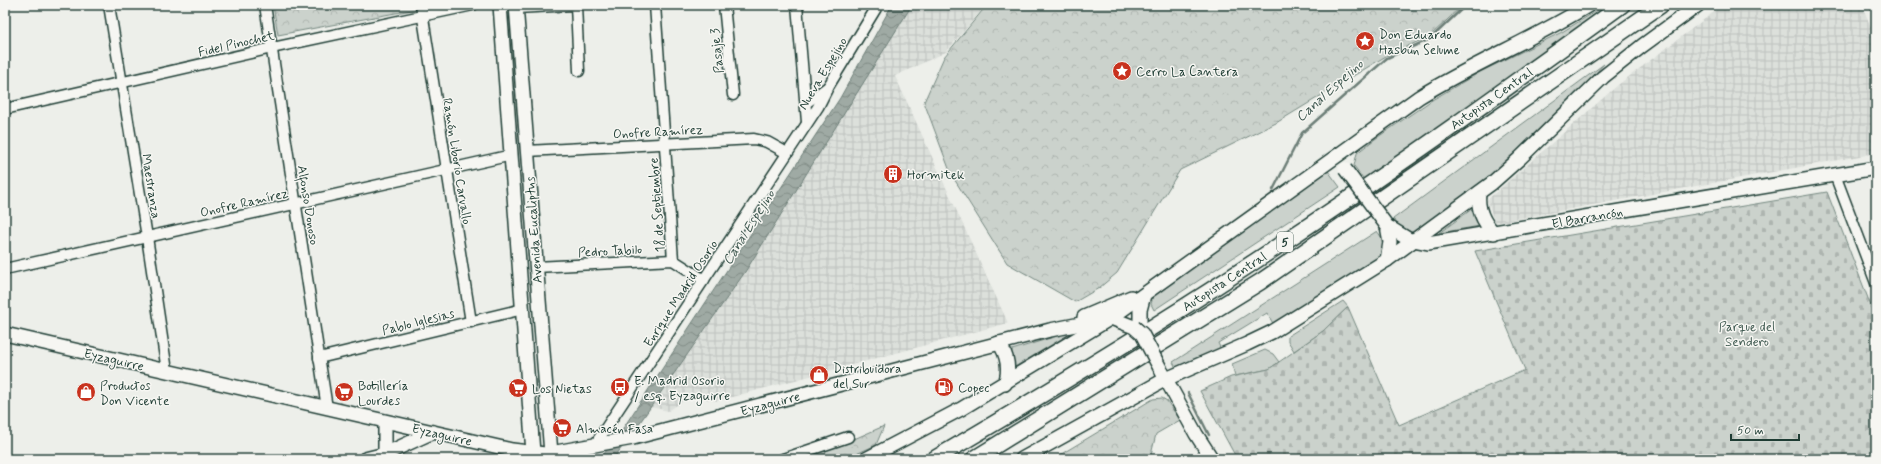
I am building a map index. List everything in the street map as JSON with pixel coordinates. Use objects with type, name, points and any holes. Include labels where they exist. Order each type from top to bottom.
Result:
[{"type":"highway","name":"Autopista Central","points":[[934,459],[1160,322],[1283,243],[1531,71],[1622,5]]},
{"type":"highway","name":"Autopista Central","points":[[974,459],[1260,282],[1661,5]]},
{"type":"main road","name":"Avenida Eucaliptus","points":[[500,5],[523,309],[543,456]]},
{"type":"main road","points":[[866,459],[935,424],[1005,384],[1112,318],[1405,106],[1449,79],[1544,31],[1589,5]]},
{"type":"main road","points":[[1022,459],[1164,374],[1186,370],[1272,332],[1387,260],[1480,193],[1519,159],[1603,77],[1698,5]]},
{"type":"main road","name":"Avenida Eucaliptus","points":[[516,7],[536,267],[543,456]]},
{"type":"main road","name":"El Barrancón","points":[[1336,156],[1391,232],[1428,244],[1876,168]]},
{"type":"main road","points":[[1480,193],[1479,205],[1482,216],[1494,233]]},
{"type":"main road","points":[[1387,260],[1390,248],[1391,232]]},
{"type":"main road","points":[[1050,330],[1110,306],[1171,275]]},
{"type":"main road","points":[[1144,295],[1140,310],[1139,329],[1177,400],[1212,459]]},
{"type":"main road","points":[[1112,318],[1139,329]]},
{"type":"main road","name":"Eyzaguirre","points":[[5,334],[385,422],[543,456],[633,438],[1050,330],[1112,318]]},
{"type":"main road","points":[[999,343],[1005,352],[1008,363],[1009,370],[1005,384]]},
{"type":"main road","points":[[1177,400],[1178,383],[1186,370]]},
{"type":"main road","points":[[385,422],[385,454]]},
{"type":"main road","points":[[365,459],[385,454],[433,432]]},
{"type":"street","name":"Maestranza","points":[[109,5],[147,237],[166,371]]},
{"type":"street","name":"Alfonso Donoso","points":[[265,5],[327,408]]},
{"type":"street","name":"Ramón Liborio Carvallo","points":[[421,5],[471,322]]},
{"type":"street","name":"Fidel Pinochet","points":[[5,109],[272,48],[473,5]]},
{"type":"street","points":[[516,7],[575,5],[579,71]]},
{"type":"street","name":"18 de Septiembre","points":[[654,5],[673,260]]},
{"type":"street","name":"Pasaje 3","points":[[724,5],[733,95]]},
{"type":"street","points":[[798,5],[807,122]]},
{"type":"street","name":"Nueva Espejino","points":[[787,153],[823,99],[828,87],[878,5]]},
{"type":"street","points":[[806,103],[828,87]]},
{"type":"street","name":"Onofre Ramírez","points":[[527,150],[754,139],[767,142],[787,153]]},
{"type":"street","name":"Enrique Madrid Osorio","points":[[600,445],[704,280],[787,153]]},
{"type":"street","name":"Onofre Ramírez","points":[[5,269],[512,155]]},
{"type":"street","points":[[1835,175],[1876,283]]},
{"type":"street","points":[[673,260],[704,280]]},
{"type":"street","name":"Pedro Tabilo","points":[[536,267],[673,260]]},
{"type":"street","name":"Pablo Iglesias","points":[[319,358],[523,309]]},
{"type":"street","points":[[783,459],[848,437]]},
{"type":"shaded area","points":[[912,5],[986,5],[946,52],[895,76],[1008,323],[717,401],[691,396],[668,411],[651,407],[745,272]]},
{"type":"shaded area","points":[[1723,5],[1862,5],[1876,40],[1876,153],[1495,223],[1487,200],[1618,85]]},
{"type":"green space","points":[[273,5],[416,5],[417,9],[278,35]]},
{"type":"green space","points":[[987,5],[1463,5],[1430,36],[1386,56],[1276,123],[1180,170],[1117,273],[1099,288],[1075,302],[1007,263],[951,174],[924,102],[944,57]]},
{"type":"green space","points":[[1606,5],[1615,5],[1366,182],[1354,166],[1357,153],[1432,100],[1480,72],[1562,32]]},
{"type":"green space","points":[[1604,64],[1576,95],[1504,167],[1414,233],[1400,227],[1393,219]]},
{"type":"green space","points":[[1325,167],[1340,187],[1154,310],[1151,304],[1154,293]]},
{"type":"green space","name":"Parque del Sendero","points":[[1827,192],[1876,319],[1876,459],[1237,459],[1200,391],[1231,377],[1269,369],[1323,331],[1348,307],[1399,425],[1525,370],[1475,251]]},
{"type":"green space","points":[[1472,209],[1475,209],[1480,226],[1439,233]]},
{"type":"green space","points":[[1377,231],[1384,241],[1383,259],[1275,327],[1267,313],[1218,343],[1222,352],[1176,368],[1173,362]]},
{"type":"green space","points":[[1343,301],[1348,307],[1323,331],[1294,351],[1288,341],[1288,336]]},
{"type":"green space","points":[[1076,330],[1013,368],[1009,351]]},
{"type":"green space","points":[[1265,350],[1273,354],[1279,362],[1269,369],[1235,376],[1232,364]]},
{"type":"green space","points":[[1162,398],[1167,401],[1180,420],[1156,434],[1150,459],[1053,459],[1153,399]]},
{"type":"green space","points":[[884,426],[876,445],[845,459],[797,459],[845,443]]},
{"type":"water","points":[[892,5],[912,5],[745,272],[613,459],[600,459],[618,436],[840,98]]},
{"type":"waterway","name":"Canal Espejino","points":[[1273,190],[1302,133],[1387,58],[1430,39],[1466,5]]},
{"type":"waterway","points":[[1188,393],[1209,435]]},
{"type":"place","name":"Don Eduardo Hasbún Selume","points":[[1365,41]]},
{"type":"place","name":"Cerro La Cantera","points":[[1122,71]]},
{"type":"place","name":"Hormitek","points":[[893,174]]},
{"type":"place","name":"Distribuidora del Sur","points":[[819,375]]},
{"type":"place","name":"E. Madrid Osorio / esq. Eyzaguirre","points":[[620,387]]},
{"type":"place","name":"Copec","points":[[944,387]]},
{"type":"place","name":"Los Nietas","points":[[518,388]]},
{"type":"place","name":"Productos Don Vicente","points":[[86,392]]},
{"type":"place","name":"Botillería Lourdes","points":[[344,392]]},
{"type":"place","name":"Almacén Fasa","points":[[562,428]]}]
